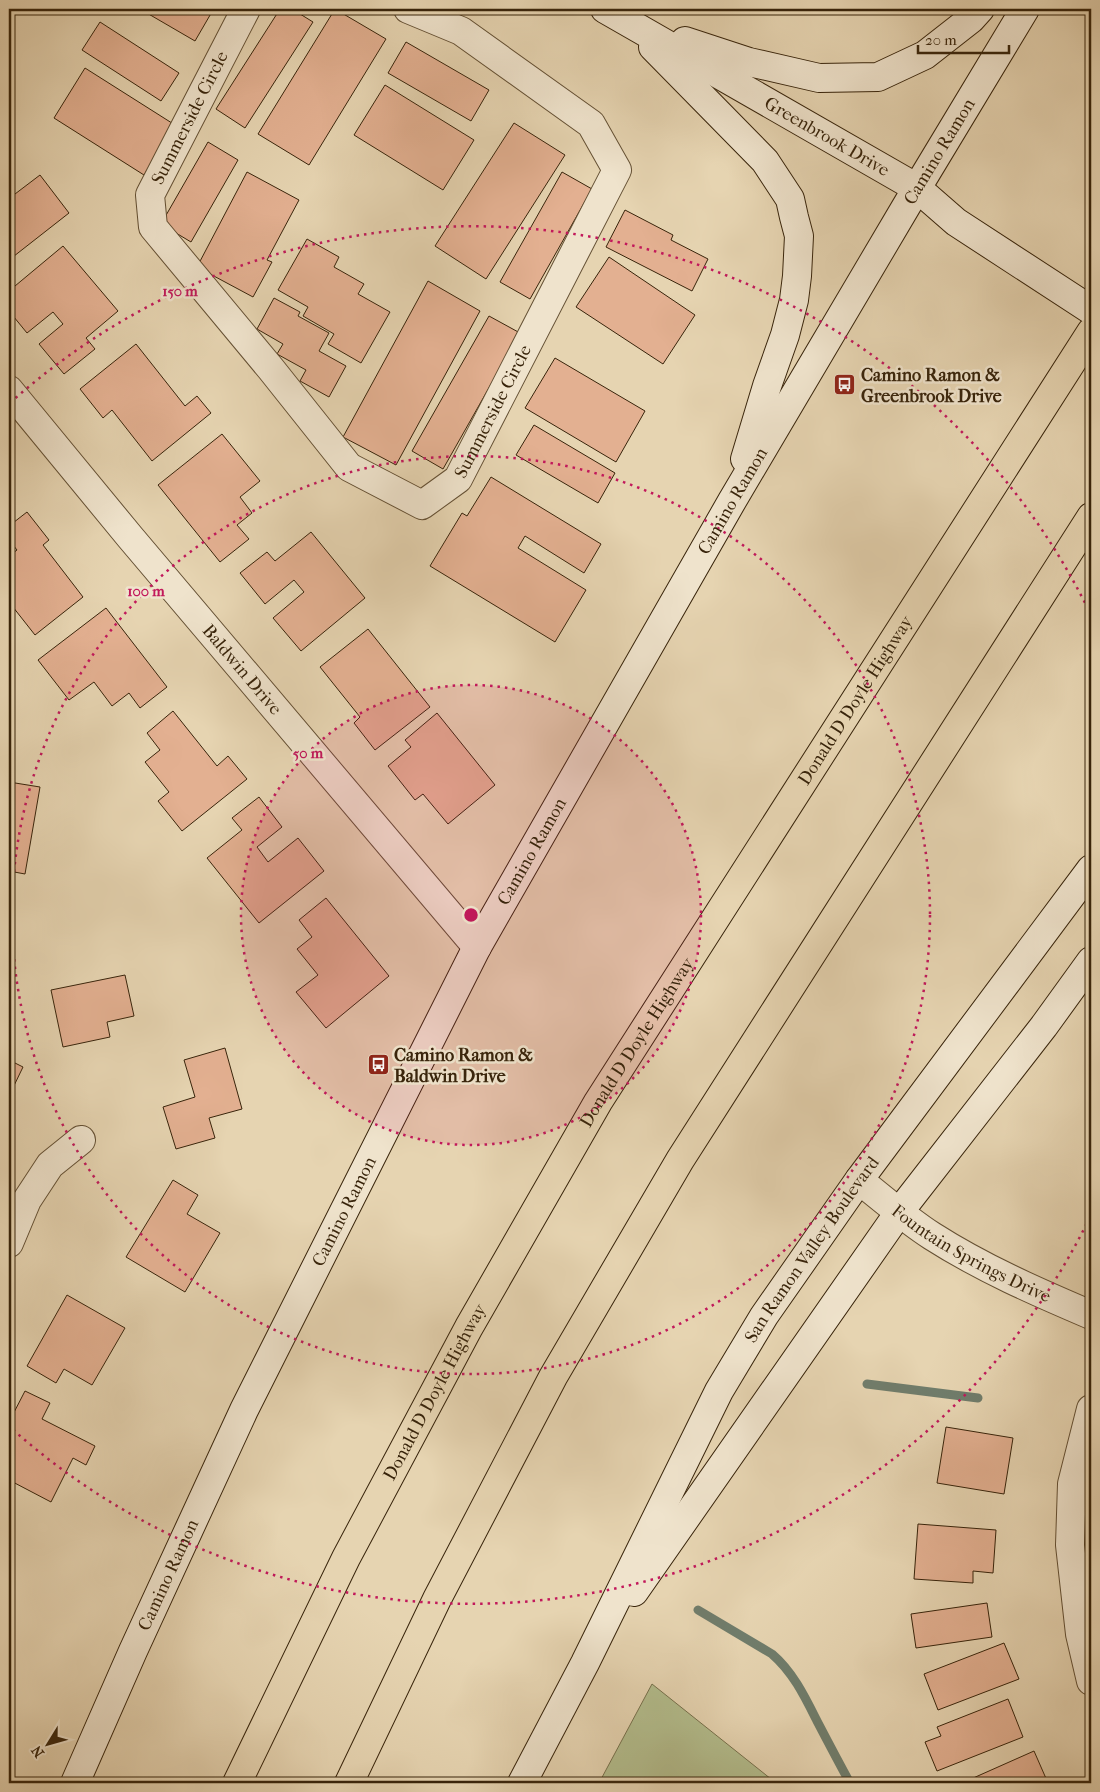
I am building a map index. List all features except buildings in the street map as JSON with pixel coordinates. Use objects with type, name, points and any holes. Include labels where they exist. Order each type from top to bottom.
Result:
[{"type":"highway","name":"Donald D Doyle Highway","points":[[237,1783],[359,1532],[469,1326],[598,1102],[1091,332]]},
{"type":"highway","points":[[349,1783],[437,1599],[553,1377],[675,1168],[1091,517]]},
{"type":"street","name":"Summerside Circle","points":[[246,9],[150,195],[153,227],[271,369],[349,467],[422,505],[458,479],[617,170],[591,124],[461,31],[408,9]]},
{"type":"street","name":"Greenbrook Drive","points":[[605,9],[916,188],[956,222],[1091,310]]},
{"type":"street","points":[[629,22],[749,62],[819,78],[878,77],[925,55],[971,19],[980,9]]},
{"type":"street","name":"Camino Ramon","points":[[75,1783],[133,1651],[244,1410],[477,947],[732,501],[916,188],[1025,9]]},
{"type":"street","points":[[629,22],[765,161],[790,199],[796,226],[798,244],[794,300],[785,335],[767,386],[732,501]]},
{"type":"street","name":"Baldwin Drive","points":[[9,390],[130,537],[477,947]]},
{"type":"street","name":"San Ramon Valley Boulevard","points":[[522,1783],[585,1663],[719,1391],[764,1316],[859,1180],[1091,869]]},
{"type":"street","name":"San Ramon Valley Boulevard","points":[[585,1663],[900,1211],[1044,1026],[1091,961]]},
{"type":"street","points":[[9,1243],[27,1200],[50,1166],[81,1140]]},
{"type":"street","name":"Fountain Springs Drive","points":[[859,1180],[933,1237],[981,1264],[1046,1296],[1091,1315]]},
{"type":"street","points":[[1091,1409],[1072,1484],[1070,1545],[1086,1634],[1091,1681]]},
{"type":"green space","points":[[652,1684],[776,1783],[599,1783]]},
{"type":"waterway","points":[[867,1384],[978,1398]]},
{"type":"waterway","points":[[698,1610],[772,1654],[779,1661],[803,1694],[850,1783]]},
{"type":"place","name":"Camino Ramon & Greenbrook Drive","points":[[845,385]]},
{"type":"place","name":"Camino Ramon & Baldwin Drive","points":[[378,1065]]}]
